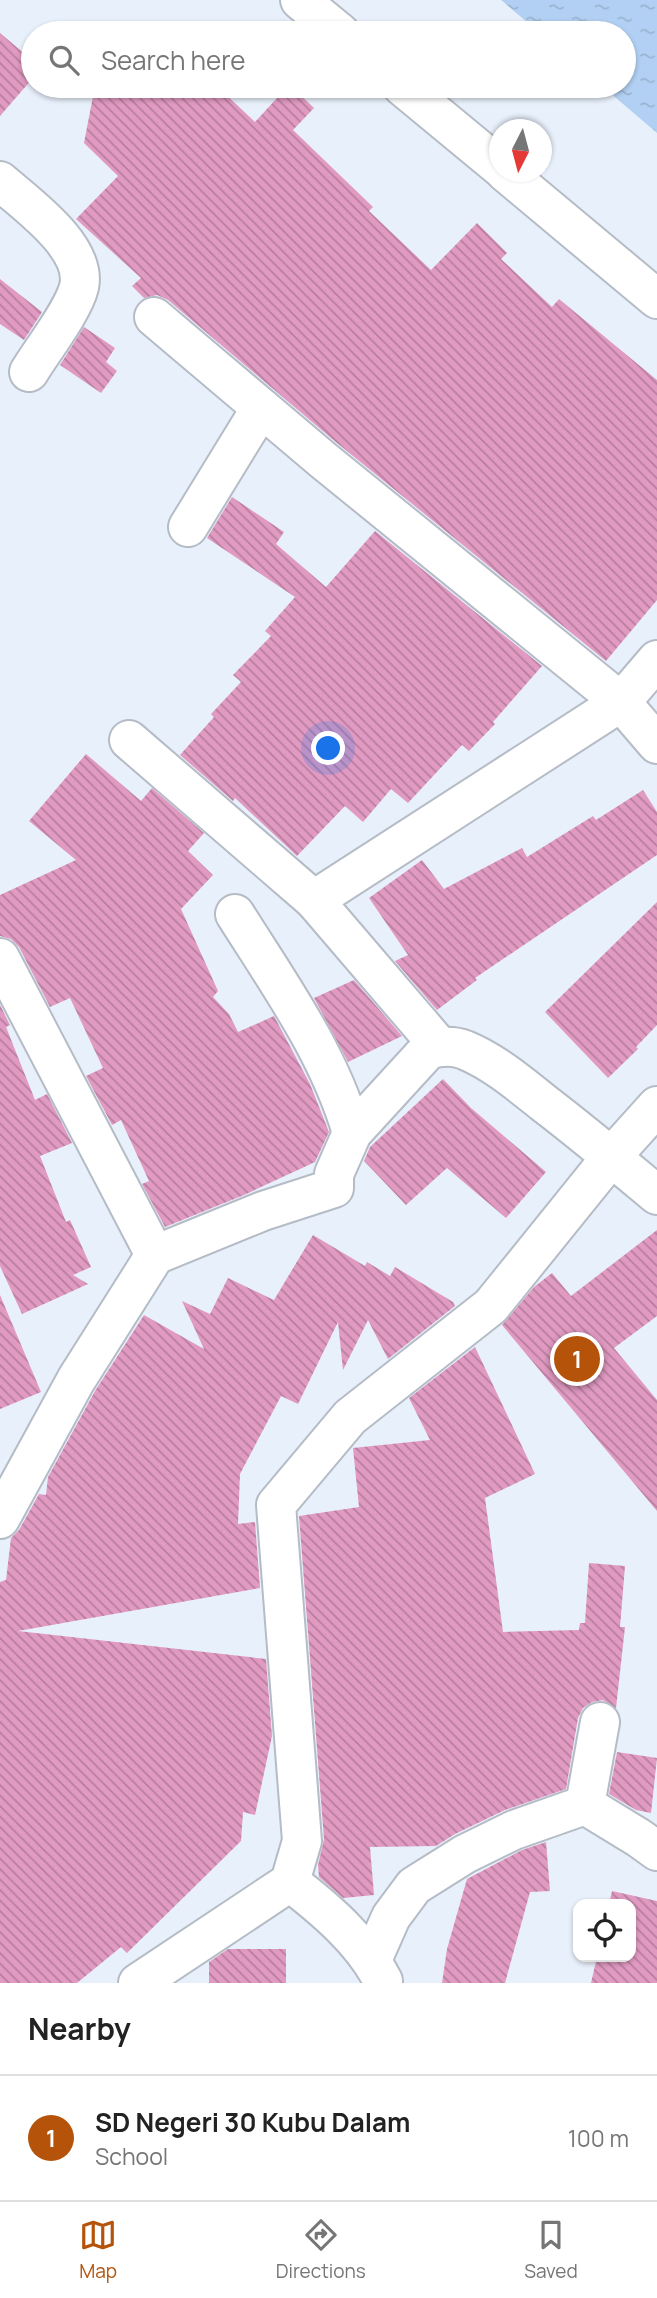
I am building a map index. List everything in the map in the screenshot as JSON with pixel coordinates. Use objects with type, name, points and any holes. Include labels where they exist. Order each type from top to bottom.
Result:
[{"type":"street","points":[[300,0],[325,21]]},
{"type":"street","points":[[416,98],[489,159]]},
{"type":"street","points":[[0,181],[54,227],[68,245],[80,283],[74,299],[29,372]]},
{"type":"street","points":[[517,182],[657,299]]},
{"type":"street","points":[[153,317],[621,702],[657,744]]},
{"type":"street","points":[[188,527],[261,408]]},
{"type":"street","points":[[314,900],[621,702],[657,660]]},
{"type":"street","points":[[129,740],[314,900],[439,1046]]},
{"type":"street","points":[[235,914],[310,1034],[343,1102],[352,1133]]},
{"type":"street","points":[[0,958],[155,1255]]},
{"type":"street","points":[[3,1498],[155,1255],[263,1211],[334,1188],[334,1174],[352,1133],[428,1050],[439,1046],[465,1050],[508,1075],[657,1195]]},
{"type":"street","points":[[138,1983],[290,1882],[302,1841],[276,1505],[350,1417],[491,1306],[611,1156],[657,1106]]},
{"type":"street","points":[[585,1805],[600,1722]]},
{"type":"street","points":[[378,1971],[391,1917],[414,1886],[465,1854],[514,1830],[585,1805]]},
{"type":"street","points":[[585,1805],[657,1851]]},
{"type":"street","points":[[290,1882],[317,1902],[378,1971]]},
{"type":"water","points":[[501,0],[657,0],[657,133],[616,98],[636,98],[636,21],[526,21]]},
{"type":"building","points":[[0,33],[21,51],[21,92],[0,116]]},
{"type":"building","points":[[93,98],[230,98],[255,122],[277,98],[304,98],[314,108],[293,130],[373,207],[369,211],[431,270],[477,223],[507,253],[501,259],[552,307],[559,299],[657,380],[657,600],[606,661],[337,443],[168,300],[157,295],[144,298],[132,286],[141,278],[76,219],[118,176],[84,143]]},
{"type":"building","points":[[0,279],[42,312],[24,340],[0,324]]},
{"type":"building","points":[[84,327],[115,348],[106,362],[117,371],[101,393],[60,365]]},
{"type":"building","points":[[232,497],[284,532],[276,544],[326,587],[375,531],[542,666],[493,722],[495,724],[469,751],[462,745],[408,803],[391,789],[363,822],[345,806],[297,856],[235,798],[233,801],[180,755],[214,717],[211,714],[241,682],[233,675],[271,636],[265,631],[295,597],[207,538]]},
{"type":"building","points":[[86,754],[141,801],[152,788],[204,833],[188,851],[213,875],[181,909],[218,991],[213,997],[229,1014],[238,1032],[274,1016],[310,1084],[329,1132],[315,1162],[165,1227],[142,1184],[149,1181],[121,1120],[112,1125],[86,1076],[103,1068],[70,998],[50,1007],[19,947],[11,939],[0,936],[0,895],[76,860],[29,821]]},
{"type":"building","points":[[643,790],[657,812],[657,855],[475,978],[477,980],[437,1010],[395,961],[408,955],[369,898],[422,860],[444,889],[522,848],[527,857],[593,816],[596,820]]},
{"type":"building","points":[[657,902],[657,1025],[636,1047],[638,1049],[608,1078],[545,1012]]},
{"type":"building","points":[[354,980],[402,1036],[348,1062],[314,998]]},
{"type":"building","points":[[0,1005],[10,1025],[6,1027],[35,1100],[47,1094],[72,1143],[40,1156],[66,1222],[70,1220],[91,1267],[73,1275],[88,1284],[22,1314],[0,1266]]},
{"type":"building","points":[[443,1079],[471,1108],[546,1172],[506,1218],[447,1168],[406,1205],[364,1161],[370,1147]]},
{"type":"building","points":[[657,1230],[657,1316],[614,1348],[657,1400],[657,1511],[502,1325],[534,1287],[552,1273],[571,1296]]},
{"type":"building","points":[[313,1235],[365,1266],[367,1262],[390,1276],[395,1267],[453,1302],[455,1306],[388,1359],[368,1320],[343,1370],[338,1322],[298,1404],[281,1396],[240,1474],[238,1524],[255,1522],[260,1588],[18,1631],[266,1659],[272,1736],[255,1815],[243,1812],[241,1841],[127,1953],[121,1947],[77,1983],[0,1983],[0,1582],[6,1580],[11,1538],[19,1530],[39,1494],[46,1495],[48,1477],[95,1391],[144,1315],[204,1349],[182,1301],[210,1314],[228,1278],[274,1300]]},
{"type":"building","points":[[0,1295],[41,1392],[0,1409]]},
{"type":"building","points":[[475,1347],[535,1474],[485,1498],[503,1632],[579,1630],[580,1623],[585,1623],[589,1563],[625,1566],[620,1627],[625,1627],[616,1708],[603,1700],[592,1702],[583,1708],[578,1718],[566,1789],[505,1810],[436,1846],[370,1847],[374,1895],[343,1898],[319,1877],[318,1865],[324,1839],[299,1516],[359,1507],[353,1448],[430,1440],[409,1398]]},
{"type":"building","points":[[617,1752],[657,1758],[651,1813],[636,1810],[609,1794]]},
{"type":"building","points":[[546,1842],[550,1891],[530,1892],[505,1983],[442,1983],[447,1949],[467,1879],[522,1850]]},
{"type":"building","points":[[612,1891],[657,1901],[657,1983],[591,1983],[596,1962],[636,1962],[636,1899],[610,1899]]},
{"type":"building","points":[[228,1949],[286,1949],[286,1983],[209,1983],[209,1962]]},
{"type":"place","name":"SD Negeri 30 Kubu Dalam","points":[[577,1359]]}]
